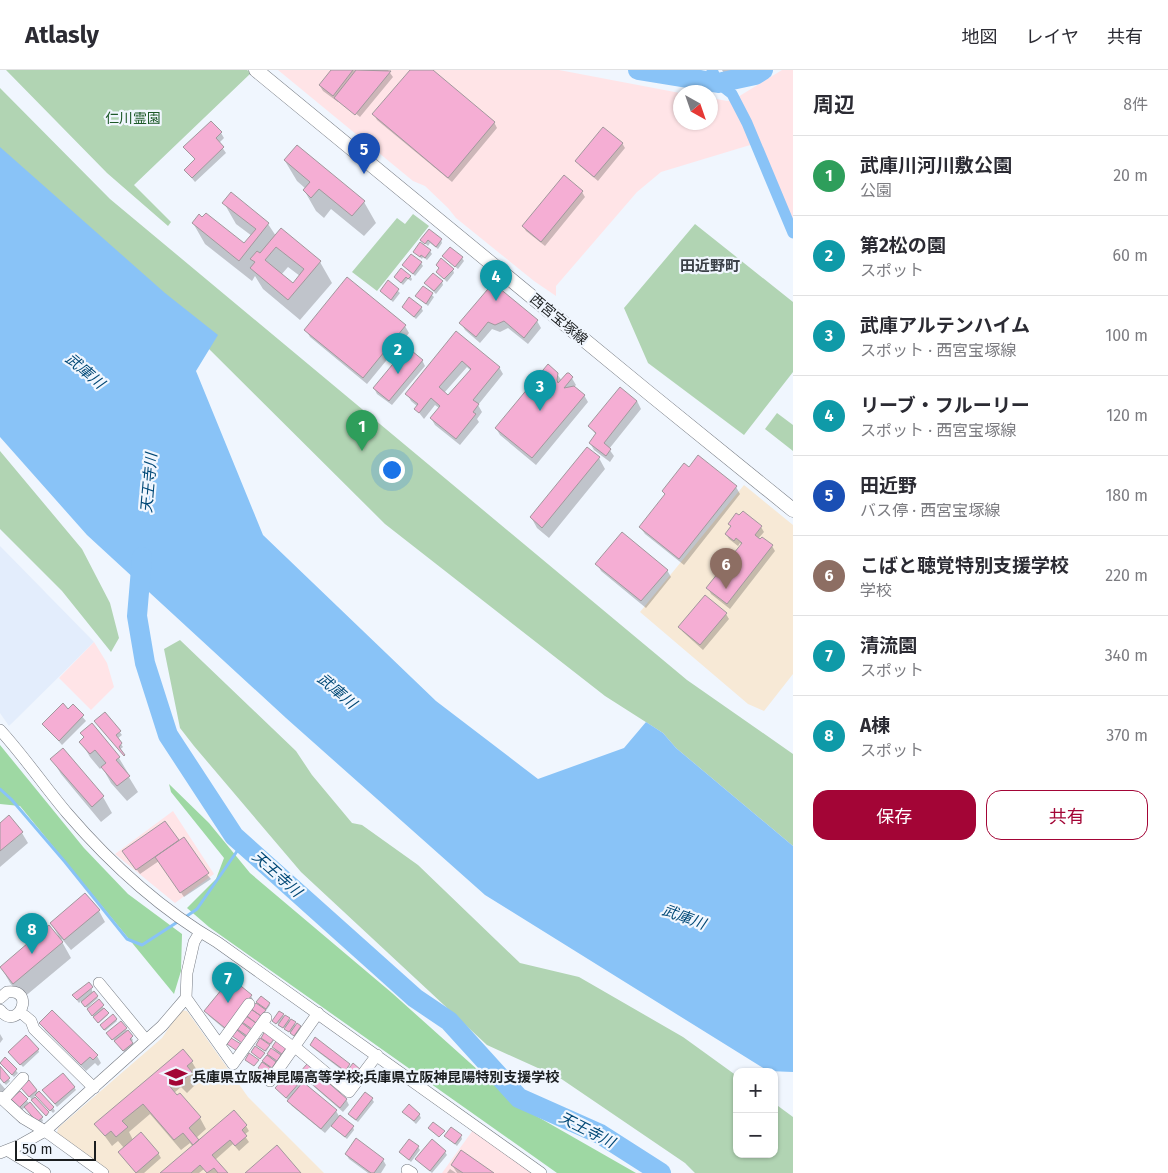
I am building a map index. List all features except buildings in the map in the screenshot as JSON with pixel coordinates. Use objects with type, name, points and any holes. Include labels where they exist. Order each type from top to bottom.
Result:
[{"type":"main road","name":"西宮宝塚線","points":[[256,70],[793,510]]},
{"type":"street","points":[[0,730],[68,814],[127,876],[188,924],[217,942],[318,1013],[541,1173]]},
{"type":"street","points":[[4,1152],[45,1131],[162,1026],[186,998],[187,973],[194,942],[200,932]]},
{"type":"street","points":[[99,983],[146,1040]]},
{"type":"street","points":[[0,998],[7,992],[15,992],[21,996],[23,1004],[21,1011],[15,1016],[7,1015],[0,1010]]},
{"type":"street","points":[[186,998],[233,1064],[264,1021],[294,1048],[313,1058],[339,1079],[349,1092],[377,1056]]},
{"type":"street","points":[[220,1044],[249,1004]]},
{"type":"street","points":[[270,1081],[318,1013]]},
{"type":"street","points":[[26,1016],[34,1029],[94,1088]]},
{"type":"street","points":[[23,1078],[2,1098],[23,1118],[45,1131],[103,1173]]},
{"type":"street","points":[[4,1152],[45,1173]]},
{"type":"shaded area","points":[[278,70],[559,70],[673,92],[673,130],[718,130],[718,99],[733,100],[782,70],[793,70],[793,221],[760,142],[661,172],[637,192],[556,286],[556,296],[534,281],[456,218],[425,186],[413,181]]},
{"type":"shaded area","points":[[744,485],[793,525],[793,674],[764,711],[748,704],[640,612]]},
{"type":"shaded area","points":[[0,546],[94,642],[9,726],[0,713]]},
{"type":"shaded area","points":[[94,642],[107,663],[114,687],[91,710],[59,678]]},
{"type":"shaded area","points":[[173,811],[214,874],[175,903],[115,854]]},
{"type":"shaded area","name":"兵庫県立阪神昆陽高等学校;兵庫県立阪神昆陽特別支援学校","points":[[181,1010],[187,1011],[248,1097],[324,1173],[109,1173],[108,1170],[57,1133],[58,1128],[162,1038]]},
{"type":"shaded area","points":[[473,1130],[534,1173],[442,1173]]},
{"type":"green space","name":"仁川霊園","points":[[6,70],[247,70],[251,73],[134,185],[171,222],[168,226],[107,173]]},
{"type":"green space","points":[[0,88],[110,199],[687,680],[793,754],[793,846],[676,748],[663,733],[605,696],[385,524],[204,344],[0,165]]},
{"type":"green space","points":[[413,214],[429,226],[377,291],[352,272],[397,218],[405,224]]},
{"type":"green space","points":[[695,224],[793,302],[793,372],[744,435],[648,363],[624,308]]},
{"type":"green space","points":[[777,413],[793,425],[793,451],[765,429]]},
{"type":"green space","points":[[0,451],[82,549],[110,603],[119,638],[111,652],[62,591],[0,529]]},
{"type":"green space","points":[[180,640],[296,751],[312,775],[352,823],[362,825],[418,865],[520,963],[579,977],[683,1037],[733,1073],[733,1158],[778,1158],[778,1106],[793,1117],[793,1173],[695,1173],[685,1163],[560,1078],[487,1045],[301,872],[194,746],[180,728],[164,649]]},
{"type":"green space","points":[[0,745],[84,848],[128,894],[182,934],[181,971],[174,994],[20,806],[0,804]]},
{"type":"green space","points":[[169,784],[209,823],[250,873],[392,993],[517,1105],[636,1173],[557,1173],[209,927],[187,908],[216,879],[224,858],[171,792]]},
{"type":"water","name":"武庫川","points":[[0,147],[165,293],[218,335],[196,371],[263,535],[436,701],[538,779],[624,748],[646,722],[663,733],[676,748],[793,846],[793,1072],[778,1071],[778,1068],[763,1068],[485,895],[286,718],[87,535],[0,437]]},
{"type":"waterway","points":[[638,70],[718,83],[755,75],[763,70]]},
{"type":"waterway","points":[[712,70],[718,83],[732,94],[747,123],[793,233]]},
{"type":"waterway","name":"天王寺川","points":[[142,557],[137,616],[145,663],[168,735],[234,836],[415,998],[449,1021],[519,1098],[600,1134],[661,1173]]},
{"type":"waterway","points":[[0,789],[11,799],[65,862],[127,939],[142,945],[179,921]]},
{"type":"waterway","points":[[184,918],[197,909],[242,844]]},
{"type":"place","name":"田近野","points":[[364,174]]},
{"type":"place","name":"リーブ・フルーリー","points":[[496,301]]},
{"type":"place","name":"第2松の園","points":[[398,374]]},
{"type":"place","name":"武庫アルテンハイム","points":[[540,411]]},
{"type":"place","name":"武庫川河川敷公園","points":[[362,451]]},
{"type":"place","name":"こばと聴覚特別支援学校","points":[[726,589]]},
{"type":"place","name":"A棟","points":[[32,954]]},
{"type":"place","name":"清流園","points":[[228,1003]]},
{"type":"place","name":"兵庫県立阪神昆陽高等学校;兵庫県立阪神昆陽特別支援学校","points":[[176,1077]]},
{"type":"district","name":"田近野町","points":[[710,266]]}]
